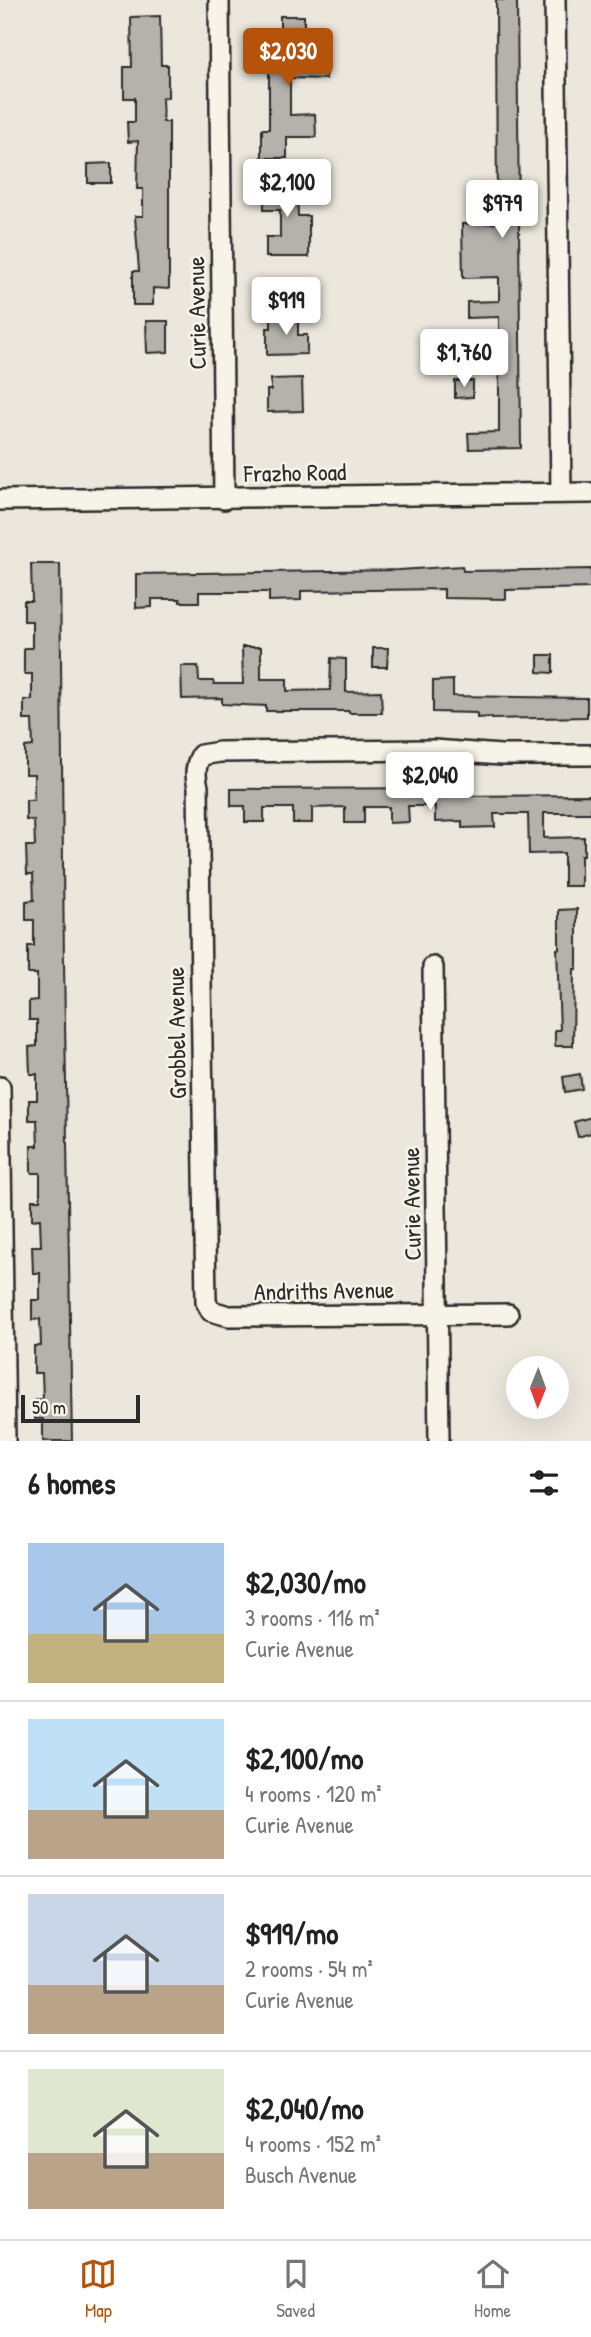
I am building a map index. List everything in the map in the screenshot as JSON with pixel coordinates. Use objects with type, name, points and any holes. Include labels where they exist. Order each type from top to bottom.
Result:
[{"type":"street","name":"Curie Avenue","points":[[219,0],[224,499]]},
{"type":"street","points":[[555,0],[561,493]]},
{"type":"street","name":"Frazho Road","points":[[0,500],[591,493]]},
{"type":"street","name":"Grobbel Avenue","points":[[211,1311],[205,1294],[198,787],[195,776],[201,755],[220,752],[420,750],[501,755],[591,755]]},
{"type":"street","name":"Curie Avenue","points":[[433,967],[439,1441]]},
{"type":"street","points":[[0,1087],[2,1396],[5,1441]]},
{"type":"street","name":"Andriths Avenue","points":[[211,1311],[229,1316],[508,1314]]},
{"type":"building","points":[[496,0],[517,0],[521,448],[469,449],[468,433],[499,432],[499,317],[467,318],[467,302],[499,301],[499,277],[463,278],[462,224],[497,223]]},
{"type":"building","points":[[160,16],[161,65],[168,65],[168,97],[162,98],[163,122],[169,122],[169,289],[153,288],[153,305],[133,305],[133,271],[139,271],[135,216],[143,216],[143,189],[137,189],[138,141],[128,142],[127,122],[135,122],[135,98],[124,98],[124,67],[132,67],[131,17]]},
{"type":"building","points":[[280,16],[304,16],[304,62],[326,62],[326,79],[290,78],[290,115],[315,114],[316,137],[287,137],[287,158],[262,158],[262,129],[269,129],[269,41],[280,41]]},
{"type":"building","points":[[111,163],[111,183],[88,183],[88,164]]},
{"type":"building","points":[[278,168],[296,168],[298,216],[309,216],[309,257],[266,257],[266,237],[280,237],[280,210],[264,210],[264,188],[279,188]]},
{"type":"building","points":[[271,317],[298,317],[298,335],[307,335],[307,354],[267,355],[267,328],[271,328]]},
{"type":"building","points":[[146,321],[168,321],[168,352],[147,353]]},
{"type":"building","points":[[444,343],[462,343],[462,359],[444,360]]},
{"type":"building","points":[[302,378],[303,411],[267,412],[267,390],[271,390],[271,379]]},
{"type":"building","points":[[455,381],[473,381],[473,397],[455,398]]},
{"type":"building","points":[[31,564],[60,564],[72,1441],[43,1441],[43,1419],[35,1419],[35,1400],[43,1399],[42,1373],[34,1373],[34,1346],[41,1346],[40,1319],[32,1320],[32,1300],[40,1300],[40,1273],[33,1273],[32,1246],[41,1246],[40,1219],[32,1220],[32,1200],[40,1200],[40,1173],[31,1173],[31,1146],[38,1146],[37,1120],[29,1120],[29,1100],[37,1100],[37,1074],[30,1074],[29,1047],[37,1046],[37,1020],[29,1020],[29,1001],[37,1000],[37,974],[28,974],[28,946],[34,946],[34,920],[26,920],[26,901],[34,900],[33,874],[27,874],[26,846],[35,846],[34,820],[26,820],[26,800],[34,800],[34,774],[25,774],[25,747],[33,746],[32,720],[24,720],[24,700],[32,700],[32,674],[24,674],[24,648],[32,648],[32,621],[24,621],[24,601],[32,601]]},
{"type":"building","points":[[462,566],[463,571],[591,569],[591,588],[506,590],[506,599],[444,598],[444,589],[301,591],[301,600],[269,601],[269,592],[199,592],[199,602],[152,599],[152,607],[136,608],[136,574],[399,570]]},
{"type":"building","points":[[242,647],[261,647],[261,679],[287,679],[287,691],[330,690],[331,658],[346,659],[346,692],[381,691],[382,713],[266,711],[266,706],[222,704],[222,698],[182,699],[181,666],[198,666],[199,681],[243,684]]},
{"type":"building","points":[[373,648],[388,648],[387,667],[373,667]]},
{"type":"building","points":[[538,655],[553,655],[553,673],[538,672]]},
{"type":"building","points":[[453,680],[453,696],[587,698],[587,717],[492,719],[477,718],[477,713],[433,712],[433,681]]},
{"type":"building","points":[[453,788],[454,796],[591,795],[591,813],[544,813],[544,838],[584,837],[581,886],[564,886],[564,853],[529,854],[528,814],[494,814],[495,827],[462,828],[462,821],[435,822],[435,806],[408,806],[409,822],[389,823],[389,807],[364,807],[364,823],[345,823],[345,807],[312,808],[312,823],[293,823],[293,808],[264,808],[264,822],[245,822],[245,806],[231,806],[231,789]]},
{"type":"building","points":[[577,909],[573,1046],[555,1046],[555,1030],[560,1030],[557,949],[559,910]]},
{"type":"building","points":[[580,1074],[582,1089],[565,1092],[563,1077]]},
{"type":"building","points":[[591,1117],[591,1133],[578,1137],[574,1122]]}]
